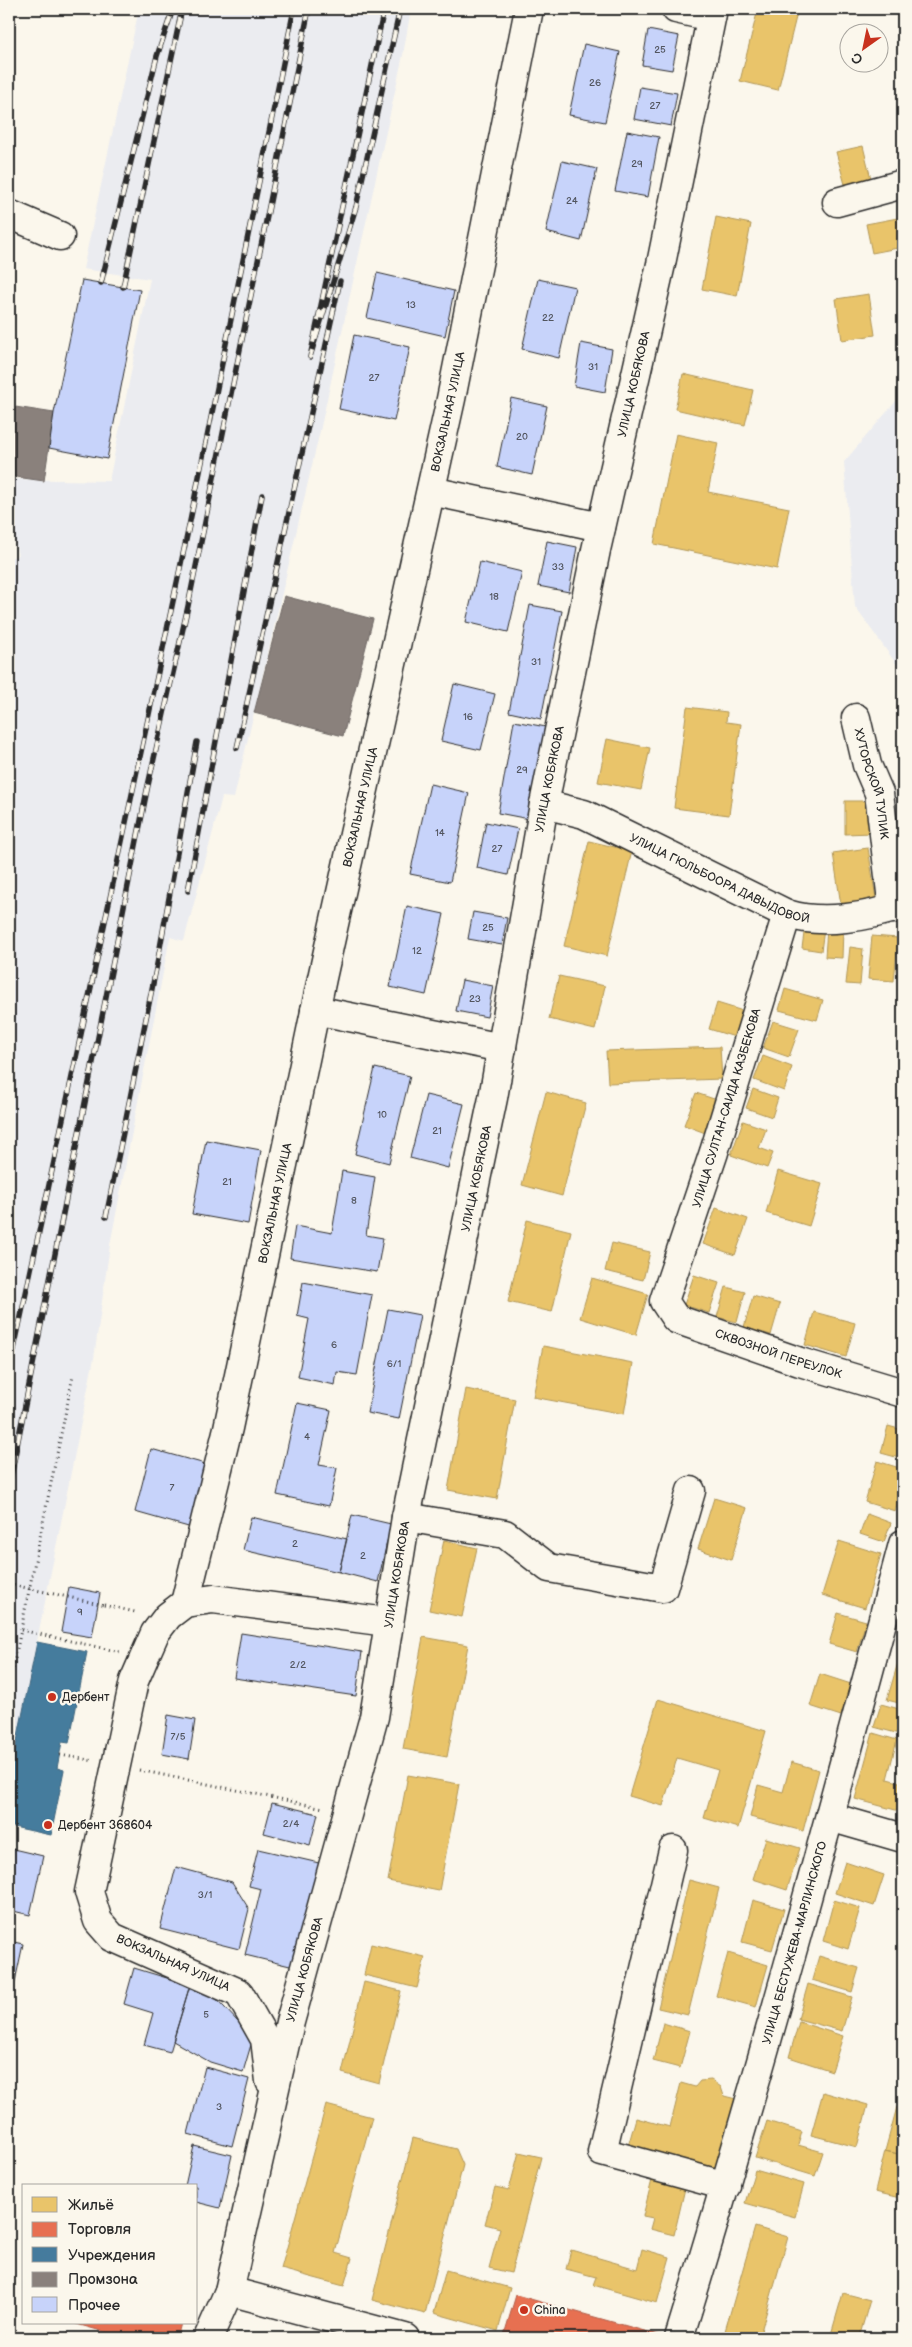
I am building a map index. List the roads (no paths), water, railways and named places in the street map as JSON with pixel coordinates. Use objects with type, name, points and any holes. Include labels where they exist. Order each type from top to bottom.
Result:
[{"type":"street","name":"ВОКЗАЛЬНАЯ УЛИЦА","points":[[185,1604],[228,1428],[316,1010],[452,399],[529,9]]},
{"type":"street","points":[[676,9],[712,13]]},
{"type":"street","name":"УЛИЦА КОБЯКОВА","points":[[208,2338],[229,2292],[290,2022],[374,1717],[406,1517],[502,1048],[544,804],[601,528],[661,264],[712,13]]},
{"type":"street","points":[[837,202],[903,184]]},
{"type":"street","points":[[9,214],[60,236]]},
{"type":"street","points":[[431,491],[601,528]]},
{"type":"street","name":"ХУТОРСКОЙ ТУПИК","points":[[856,718],[868,765],[879,793],[898,907]]},
{"type":"street","name":"УЛИЦА ГЮЛЬБООРА ДАВЫДОВОЙ","points":[[544,804],[584,814],[787,914],[801,918],[821,919],[898,907]]},
{"type":"street","name":"УЛИЦА СУЛТАН-САИДА КАЗБЕКОВА","points":[[664,1301],[714,1152],[787,914]]},
{"type":"street","points":[[316,1010],[502,1048]]},
{"type":"street","name":"СКВОЗНОЙ ПЕРЕУЛОК","points":[[664,1301],[676,1318],[800,1362],[903,1393]]},
{"type":"street","points":[[406,1517],[505,1534],[550,1568],[663,1588],[692,1491]]},
{"type":"street","name":"УЛИЦА БЕСТУЖЕВА-МАРЛИНСКОГО","points":[[679,2338],[726,2186],[830,1817],[903,1544]]},
{"type":"street","name":"ВОКЗАЛЬНАЯ УЛИЦА","points":[[273,2102],[265,2039],[239,1992],[112,1937],[98,1921],[89,1892],[134,1681],[160,1627],[168,1616],[185,1604],[213,1599],[388,1622]]},
{"type":"street","points":[[830,1817],[903,1838]]},
{"type":"street","points":[[673,1850],[602,2152],[726,2186]]},
{"type":"street","points":[[229,2292],[405,2338]]},
{"type":"railway","points":[[101,283],[157,56],[173,9]]},
{"type":"railway","points":[[123,287],[182,9]]},
{"type":"railway","points":[[9,1373],[189,526],[294,9]]},
{"type":"railway","points":[[9,1486],[147,790],[188,606],[309,9]]},
{"type":"railway","points":[[384,9],[310,357],[356,207],[400,9]]},
{"type":"railway","points":[[237,748],[340,281]]},
{"type":"railway","points":[[188,891],[262,495]]},
{"type":"railway","points":[[106,1217],[158,959],[197,742]]},
{"type":"place","name":"Дербент","points":[[52,1697]]},
{"type":"place","name":"Дербент 368604","points":[[48,1825]]},
{"type":"place","name":"China","points":[[524,2310]]}]
